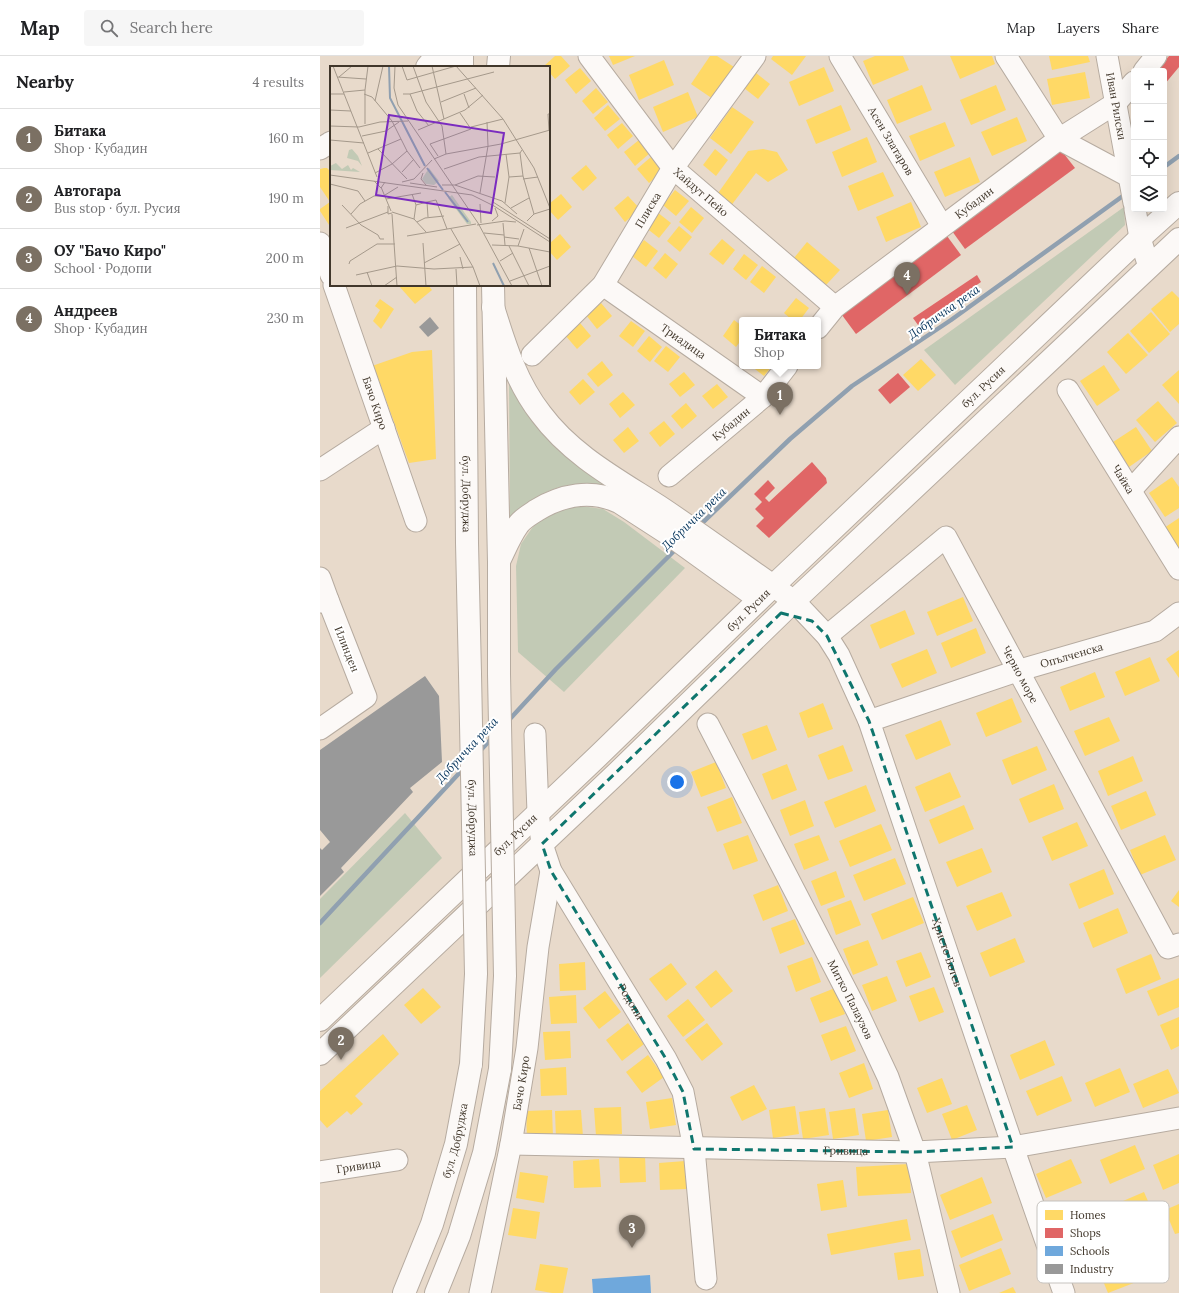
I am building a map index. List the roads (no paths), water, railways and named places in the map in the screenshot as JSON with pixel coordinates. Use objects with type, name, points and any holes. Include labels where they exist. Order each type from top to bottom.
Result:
[{"type":"main road","points":[[428,66],[436,56]]},
{"type":"main road","points":[[460,56],[462,66]]},
{"type":"main road","points":[[490,56],[491,66]]},
{"type":"main road","points":[[498,66],[499,56]]},
{"type":"main road","name":"бул. Русия","points":[[320,1020],[766,592],[1140,238],[1179,203]]},
{"type":"main road","points":[[320,1054],[616,774],[788,607],[1179,239]]},
{"type":"main road","name":"бул. Добруджа","points":[[404,1293],[432,1224],[456,1144],[471,1064],[476,974],[467,536],[465,286]]},
{"type":"main road","points":[[436,1293],[459,1236],[484,1153],[500,1069],[505,976],[493,286]]},
{"type":"main road","points":[[494,306],[513,367],[532,400],[552,428],[586,459],[675,529],[766,592]]},
{"type":"main road","points":[[499,562],[518,525],[551,502],[579,494],[596,495],[609,498],[675,529]]},
{"type":"main road","points":[[700,546],[731,584],[738,597],[740,604],[736,622]]},
{"type":"main road","points":[[719,570],[766,592]]},
{"type":"street","points":[[445,66],[460,56]]},
{"type":"street","name":"Хайдут Пейо","points":[[589,56],[673,168],[835,307]]},
{"type":"street","name":"Плиска","points":[[532,355],[603,285],[673,168],[755,56]]},
{"type":"street","name":"Асен Златаров","points":[[840,56],[942,226]]},
{"type":"street","points":[[1006,56],[1059,139],[1131,193]]},
{"type":"street","name":"Иван Рилски","points":[[1107,56],[1131,188]]},
{"type":"street","points":[[1146,68],[1156,56]]},
{"type":"street","name":"Кубадин","points":[[821,324],[835,307],[1059,139],[1116,103],[1131,86]]},
{"type":"street","name":"Иван Рилски","points":[[1135,212],[1140,238],[1149,267]]},
{"type":"street","points":[[320,243],[330,272]]},
{"type":"street","name":"Триадица","points":[[603,285],[763,397]]},
{"type":"street","name":"Бачо Киро","points":[[334,286],[416,521]]},
{"type":"street","name":"Кубадин","points":[[669,476],[763,397],[785,369]]},
{"type":"street","name":"Чайка","points":[[1068,390],[1179,569]]},
{"type":"street","points":[[320,470],[384,428]]},
{"type":"street","points":[[1131,490],[1179,438]]},
{"type":"street","name":"Черно море","points":[[827,636],[946,537],[1017,671],[1174,946]]},
{"type":"street","name":"Илинден","points":[[320,578],[324,601],[366,697],[320,729]]},
{"type":"street","name":"Христо Ботев","points":[[766,592],[812,621],[827,636],[839,655],[869,721],[1037,1217]]},
{"type":"street","name":"Опълченска","points":[[869,721],[1017,671],[1155,631],[1179,613]]},
{"type":"street","name":"Митко Палаузов","points":[[708,724],[858,1013],[888,1077],[915,1152],[949,1293]]},
{"type":"street","name":"Родопи","points":[[535,734],[538,812],[542,844],[551,871],[666,1059],[683,1092],[694,1149],[706,1279]]},
{"type":"street","name":"Бачо Киро","points":[[480,1293],[511,1144],[527,1048],[538,947],[551,871]]},
{"type":"street","name":"Гривица","points":[[511,1144],[694,1149],[915,1152],[1013,1147],[1179,1118]]},
{"type":"street","name":"Гривица","points":[[320,1172],[397,1160]]},
{"type":"street","name":"Христо Ботев","points":[[1060,1283],[1064,1293]]},
{"type":"waterway","name":"Добричка река","points":[[1167,165],[1179,156]]},
{"type":"waterway","name":"Добричка река","points":[[698,527],[790,439],[852,386],[951,320],[1127,193]]},
{"type":"waterway","name":"Добричка река","points":[[508,721],[556,669],[677,548]]},
{"type":"waterway","name":"Добричка река","points":[[479,752],[493,737]]},
{"type":"waterway","name":"Добричка река","points":[[320,923],[464,768]]},
{"type":"place","name":"Андреев","points":[[907,295]]},
{"type":"place","name":"Битака","points":[[780,415]]},
{"type":"place","name":"Aвтогара","points":[[341,1060]]},
{"type":"place","name":"ОУ \"Бачо Киро\"","points":[[632,1248]]}]
